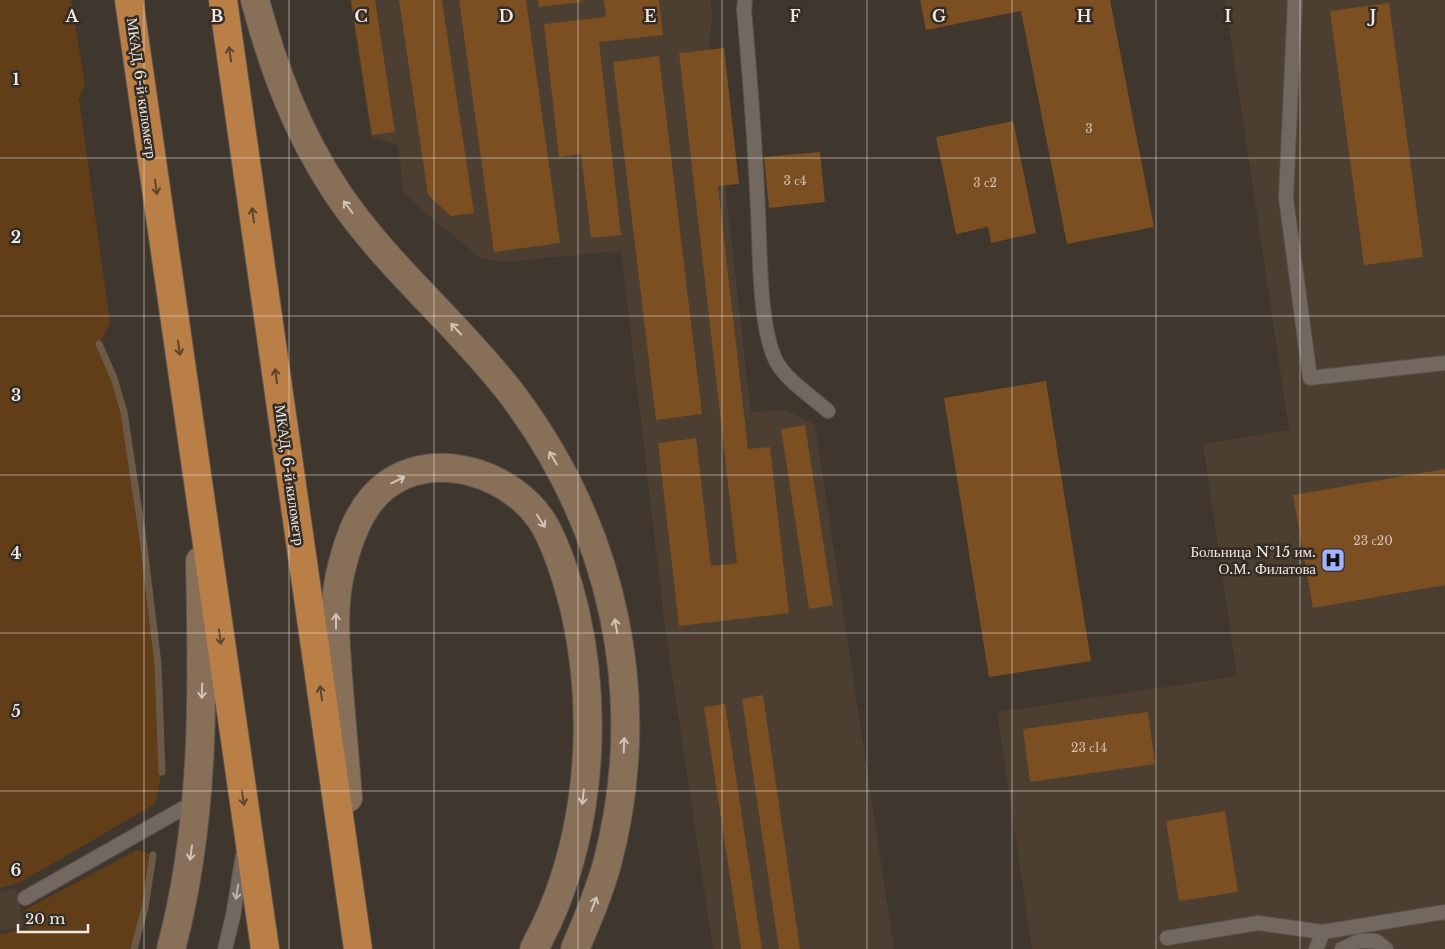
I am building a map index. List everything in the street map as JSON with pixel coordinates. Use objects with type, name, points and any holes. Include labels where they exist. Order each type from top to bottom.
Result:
[{"type":"highway","name":"МКАД, 6-й километр","points":[[130,0],[265,949]]},
{"type":"highway","name":"МКАД, 6-й километр","points":[[222,0],[359,949]]},
{"type":"main road","points":[[255,0],[268,46],[297,124],[337,192],[362,226],[482,357],[512,395],[555,461],[588,528],[607,582],[620,646],[623,674],[624,740],[618,812],[607,865],[597,896],[575,949]]},
{"type":"main road","points":[[359,949],[336,647],[335,617],[337,588],[347,549],[362,512],[372,498],[396,479],[411,474],[441,469],[480,474],[502,485],[520,497],[533,509],[544,526],[563,567],[578,622],[586,678],[587,739],[583,799],[571,856],[551,911],[534,949]]},
{"type":"main road","points":[[171,949],[188,873],[200,768],[202,672],[199,485]]},
{"type":"lane","points":[[745,0],[744,10],[753,116],[762,286],[771,350],[777,363],[785,373],[828,411]]},
{"type":"lane","points":[[1295,0],[1286,198],[1310,378],[1445,363]]},
{"type":"lane","points":[[25,898],[197,801]]},
{"type":"lane","points":[[225,949],[233,916],[248,827]]},
{"type":"lane","points":[[1167,938],[1258,923],[1323,932],[1445,912]]},
{"type":"lane","points":[[1316,949],[1323,932]]},
{"type":"lane","points":[[1342,949],[1359,941],[1376,941],[1386,949]]},
{"type":"shaded area","points":[[0,0],[71,0],[85,84],[79,99],[110,323],[99,344],[114,378],[124,412],[143,539],[158,664],[162,772],[155,804],[19,883],[0,888]]},
{"type":"shaded area","points":[[350,0],[711,0],[712,18],[709,45],[751,412],[784,410],[815,424],[894,949],[713,949],[665,627],[621,251],[503,262],[482,259],[422,210],[403,192],[398,145],[371,137]]},
{"type":"shaded area","name":"Больница №15 им. О.М. Филатова","points":[[1225,0],[1445,0],[1445,949],[1032,949],[997,712],[1237,676],[1203,444],[1289,430]]},
{"type":"shaded area","points":[[137,850],[153,855],[145,908],[134,949],[0,949],[0,934],[28,929],[25,910]]},
{"type":"shaded area","points":[[16,889],[24,926],[0,931],[0,892]]},
{"type":"building","points":[[351,0],[375,0],[395,132],[372,135]]},
{"type":"building","points":[[399,0],[442,0],[474,213],[451,216],[428,195]]},
{"type":"building","points":[[459,0],[526,0],[560,243],[494,252]]},
{"type":"building","points":[[538,0],[581,0],[581,2],[539,7]]},
{"type":"building","points":[[604,0],[659,0],[663,35],[599,42],[621,235],[591,238],[581,154],[559,157],[544,24],[606,17]]},
{"type":"building","points":[[920,0],[1110,0],[1154,227],[1067,244],[1021,11],[926,30]]},
{"type":"building","points":[[1389,3],[1423,257],[1364,265],[1330,11]]},
{"type":"building","points":[[724,48],[739,184],[718,186],[748,449],[770,447],[789,613],[679,626],[658,443],[696,438],[711,566],[737,563],[679,53]]},
{"type":"building","points":[[659,56],[702,414],[656,420],[613,62]]},
{"type":"building","points":[[1013,121],[1036,233],[991,243],[988,227],[956,234],[936,137]]},
{"type":"building","points":[[820,152],[825,202],[769,208],[764,157]]},
{"type":"building","points":[[1046,381],[1091,661],[989,677],[944,398]]},
{"type":"building","points":[[805,425],[833,605],[809,609],[781,429]]},
{"type":"building","points":[[1445,469],[1445,585],[1313,608],[1293,495]]},
{"type":"building","points":[[763,695],[800,949],[779,949],[742,699]]},
{"type":"building","points":[[725,704],[762,949],[741,949],[704,707]]},
{"type":"building","points":[[1148,712],[1155,764],[1030,782],[1023,729]]},
{"type":"building","points":[[1225,811],[1238,892],[1179,901],[1166,821]]},
{"type":"waterway","points":[[99,344],[114,378],[124,412],[143,539],[158,664],[162,772]]},
{"type":"waterway","points":[[134,949],[145,908],[153,855]]},
{"type":"place","name":"Больница №15 им. О.М. Филатова","points":[[1333,560]]}]
